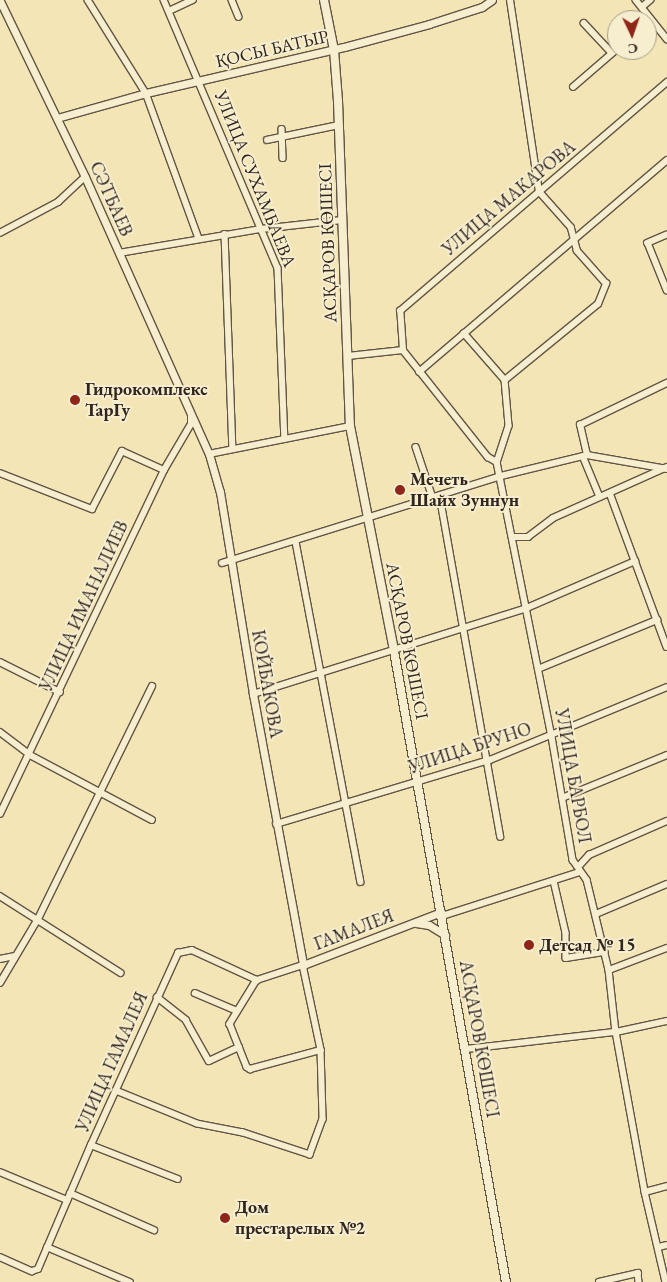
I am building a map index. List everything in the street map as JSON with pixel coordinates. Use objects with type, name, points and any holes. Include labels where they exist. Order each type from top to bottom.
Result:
[{"type":"main road","name":"АСҚАРОВ КӨШЕСІ","points":[[324,0],[334,50],[339,125],[350,426],[418,780],[506,1282]]},
{"type":"street","points":[[88,0],[146,93],[199,239]]},
{"type":"street","name":"УЛИЦА СУХАМБАЕВА","points":[[164,0],[280,277],[285,439]]},
{"type":"street","points":[[168,11],[193,0]]},
{"type":"street","points":[[232,0],[240,16]]},
{"type":"street","name":"ҚОСЫ БАТЫР","points":[[57,118],[146,93],[334,50],[429,24],[482,7],[492,0]]},
{"type":"street","points":[[505,380],[598,304],[606,284],[577,251],[571,228],[539,192],[510,0]]},
{"type":"street","points":[[636,0],[644,10]]},
{"type":"street","points":[[642,6],[650,0]]},
{"type":"street","name":"СӘТБАЕВ","points":[[0,1],[85,177],[191,412]]},
{"type":"street","points":[[584,23],[607,44]]},
{"type":"street","points":[[657,29],[667,39]]},
{"type":"street","points":[[573,87],[607,58]]},
{"type":"street","name":"УЛИЦА МАКАРОВА","points":[[403,350],[400,311],[667,82]]},
{"type":"street","points":[[267,140],[339,125]]},
{"type":"street","points":[[282,129],[283,158]]},
{"type":"street","points":[[420,372],[667,160]]},
{"type":"street","points":[[0,233],[58,202],[85,177]]},
{"type":"street","points":[[119,253],[225,234],[342,220]]},
{"type":"street","points":[[225,234],[233,449]]},
{"type":"street","points":[[667,235],[648,243],[667,290]]},
{"type":"street","points":[[348,356],[403,350],[488,457],[497,462],[509,426],[505,380],[464,333]]},
{"type":"street","points":[[600,497],[585,455],[580,425],[667,383]]},
{"type":"street","name":"КОЙБАКОВА","points":[[191,412],[209,454],[220,492],[253,694],[303,965]]},
{"type":"street","name":"УЛИЦА ИМАНАЛИЕВ","points":[[0,814],[30,755],[164,470],[191,424],[191,412]]},
{"type":"street","points":[[209,454],[350,426]]},
{"type":"street","points":[[416,447],[433,498]]},
{"type":"street","points":[[0,473],[92,509],[122,451],[164,470]]},
{"type":"street","points":[[222,563],[296,542],[501,476],[585,455],[667,468]]},
{"type":"street","name":"УЛИЦА БАРБОЛ","points":[[497,462],[514,537],[552,737],[572,860],[587,880],[609,970],[616,1032],[645,1192],[666,1282]]},
{"type":"street","points":[[514,537],[528,537],[554,518],[667,468]]},
{"type":"street","points":[[610,493],[667,647]]},
{"type":"street","points":[[440,496],[490,760],[501,837]]},
{"type":"street","points":[[296,542],[323,673],[361,882]]},
{"type":"street","points":[[253,694],[527,608],[635,561]]},
{"type":"street","points":[[538,669],[657,620]]},
{"type":"street","points":[[0,662],[60,692]]},
{"type":"street","points":[[0,983],[38,919],[102,793],[152,686]]},
{"type":"street","name":"УЛИЦА БРУНО","points":[[276,824],[490,760],[552,737],[667,687]]},
{"type":"street","points":[[0,732],[30,755],[152,820]]},
{"type":"street","points":[[562,798],[667,755]]},
{"type":"street","points":[[442,914],[554,880],[579,869],[589,854],[667,821]]},
{"type":"street","points":[[554,880],[566,933],[566,958],[605,952]]},
{"type":"street","points":[[596,914],[667,884]]},
{"type":"street","points":[[0,896],[122,972]]},
{"type":"street","name":"ГАМАЛЕЯ","points":[[303,965],[442,914]]},
{"type":"street","points":[[416,922],[429,925],[445,935]]},
{"type":"street","points":[[609,970],[667,948]]},
{"type":"street","name":"УЛИЦА ГАМАЛЕЯ","points":[[0,1257],[36,1271],[178,952],[185,950],[257,980]]},
{"type":"street","points":[[0,959],[15,956]]},
{"type":"street","points":[[116,1091],[197,1124],[243,1133],[310,1155],[323,1119],[321,1050],[303,965],[257,980],[235,1010],[230,1026],[250,1069],[321,1050]]},
{"type":"street","points":[[195,993],[235,1010]]},
{"type":"street","points":[[157,997],[186,1020],[208,1062],[239,1047]]},
{"type":"street","points":[[466,1049],[616,1032],[667,1021]]},
{"type":"street","points":[[91,1145],[178,1179]]},
{"type":"street","points":[[0,1172],[67,1200]]},
{"type":"street","points":[[645,1192],[667,1186]]},
{"type":"street","points":[[70,1193],[154,1230]]},
{"type":"street","points":[[659,1247],[667,1245]]},
{"type":"street","points":[[47,1247],[130,1282]]},
{"type":"street","points":[[599,1282],[638,1274],[640,1282]]},
{"type":"place","name":"Гидрокомплекс ТарГу","points":[[75,400]]},
{"type":"place","name":"Мечеть Шайх Зуннун","points":[[400,490]]},
{"type":"place","name":"Детсад № 15","points":[[529,945]]},
{"type":"place","name":"Дом престарелых №2","points":[[225,1218]]}]
